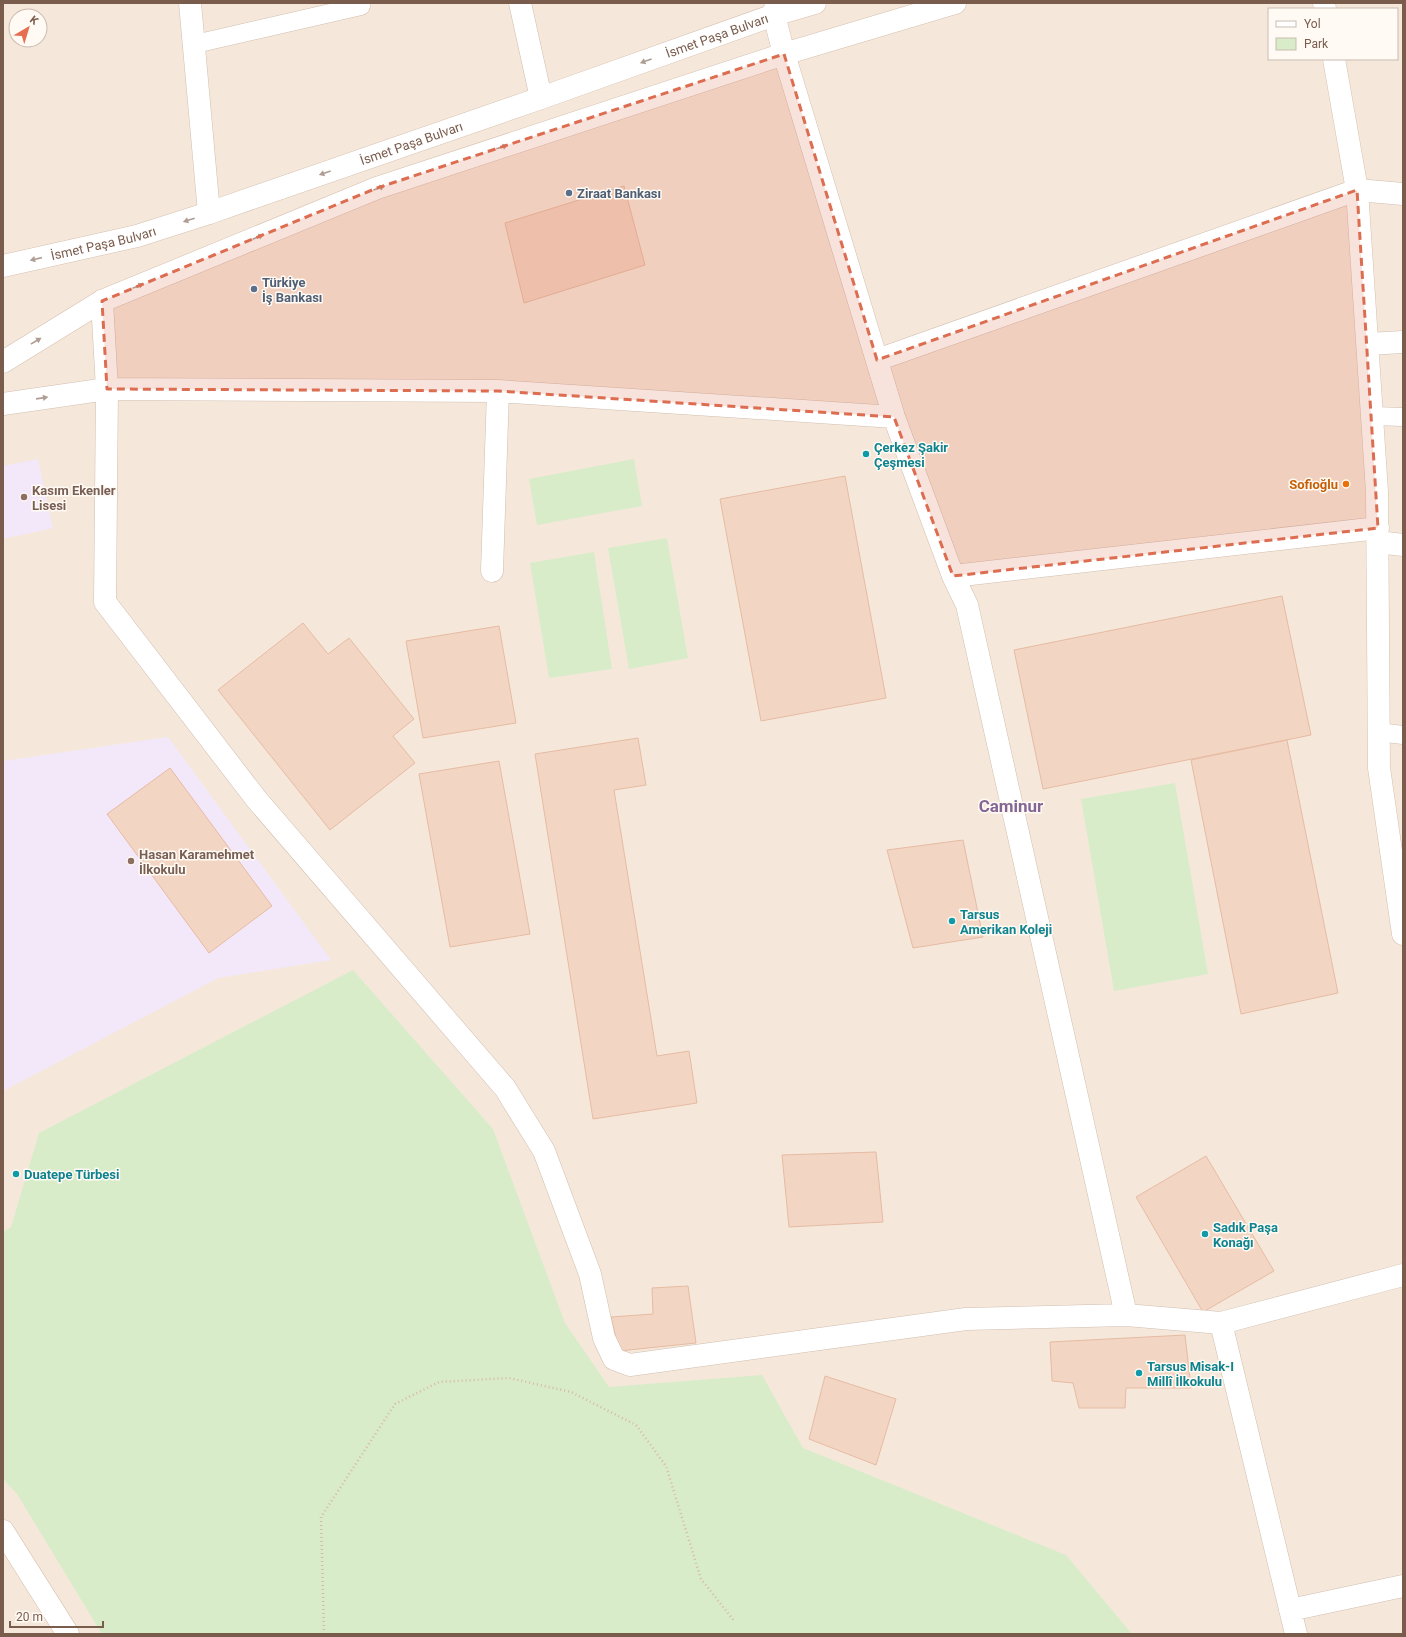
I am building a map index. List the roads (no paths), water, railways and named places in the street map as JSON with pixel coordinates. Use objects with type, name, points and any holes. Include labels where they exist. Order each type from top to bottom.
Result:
[{"type":"street","points":[[190,3],[209,213]]},
{"type":"street","points":[[520,3],[541,98]]},
{"type":"street","name":"İsmet Paşa Bulvarı","points":[[3,266],[137,236],[209,213],[541,98],[775,9],[815,3]]},
{"type":"street","points":[[3,362],[102,301],[377,188],[784,54],[955,3]]},
{"type":"street","points":[[775,9],[784,54],[894,417],[953,576],[967,605],[1126,1315]]},
{"type":"street","points":[[1334,60],[1357,190],[1378,492],[1379,768],[1403,934]]},
{"type":"street","points":[[877,360],[1357,190],[1403,194]]},
{"type":"street","points":[[102,301],[107,389],[105,602],[257,800],[505,1088],[544,1152],[590,1274],[604,1338],[614,1359],[630,1365],[966,1319],[1126,1315],[1221,1323],[1403,1275]]},
{"type":"street","points":[[1368,344],[1403,342]]},
{"type":"street","points":[[3,404],[107,389],[498,391],[894,417]]},
{"type":"street","points":[[492,571],[498,391]]},
{"type":"street","points":[[953,576],[1378,535],[1403,545]]},
{"type":"street","points":[[1221,1323],[1296,1634]]},
{"type":"street","points":[[3,1531],[68,1634]]},
{"type":"street","points":[[1290,1610],[1403,1586]]},
{"type":"lane","points":[[194,44],[361,6]]},
{"type":"lane","points":[[1373,416],[1403,417]]},
{"type":"lane","points":[[1378,732],[1403,735]]},
{"type":"place","name":"Ziraat Bankası","points":[[569,193]]},
{"type":"place","name":"Türkiye İş Bankası","points":[[254,289]]},
{"type":"place","name":"Çerkez Şakir Çeşmesi","points":[[866,454]]},
{"type":"place","name":"Sofioğlu","points":[[1346,484]]},
{"type":"place","name":"Kasım Ekenler Lisesi","points":[[24,497]]},
{"type":"place","name":"Hasan Karamehmet İlkokulu","points":[[131,861]]},
{"type":"place","name":"Tarsus Amerikan Koleji","points":[[952,921]]},
{"type":"place","name":"Duatepe Türbesi","points":[[16,1174]]},
{"type":"place","name":"Sadık Paşa Konağı","points":[[1205,1234]]},
{"type":"place","name":"Tarsus Misak-I Millî İlkokulu","points":[[1139,1373]]},
{"type":"district","name":"Caminur","points":[[1011,806]]}]
